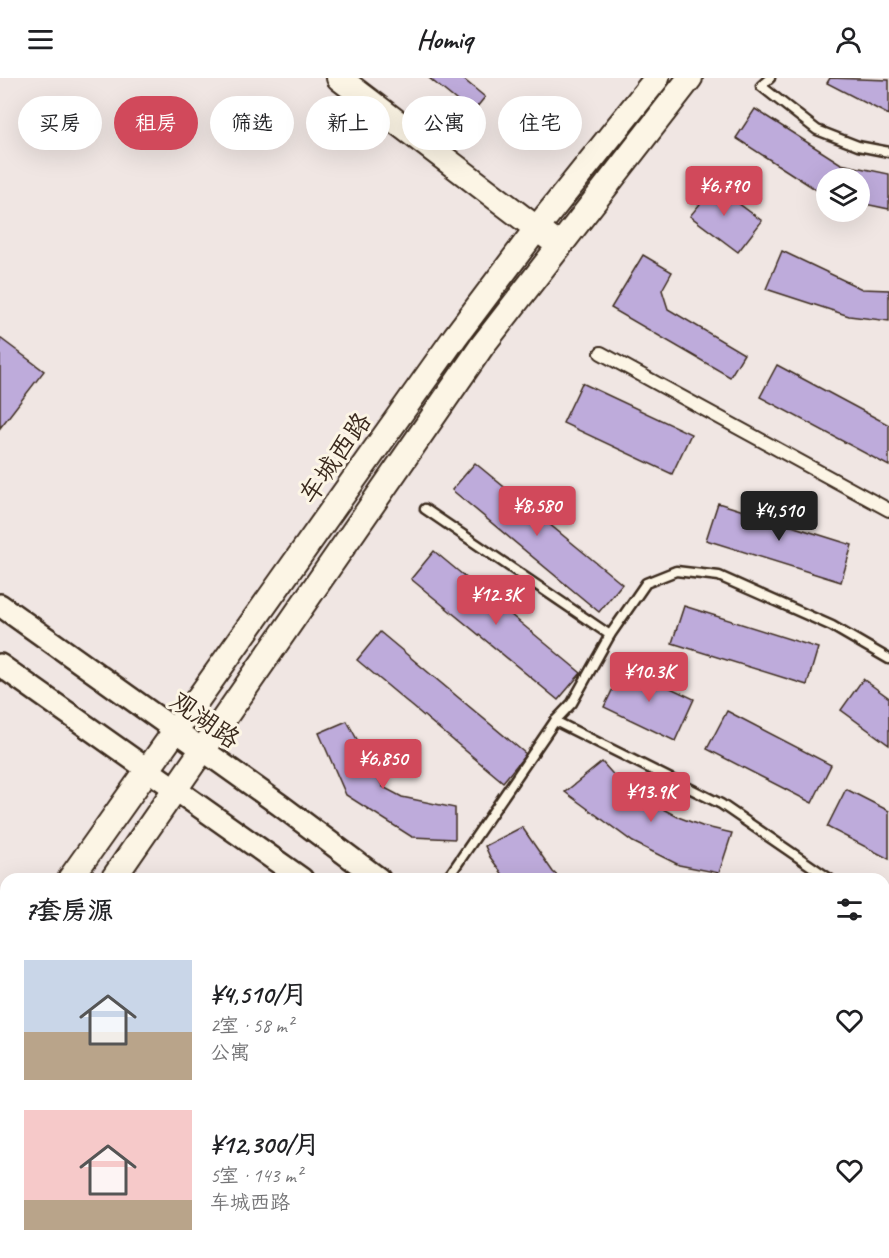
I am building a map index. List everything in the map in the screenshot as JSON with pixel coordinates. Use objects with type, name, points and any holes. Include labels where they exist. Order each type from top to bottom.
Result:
[{"type":"main road","points":[[339,78],[558,245]]},
{"type":"main road","name":"车城西路","points":[[74,873],[176,733],[455,337],[537,228],[657,78]]},
{"type":"main road","points":[[117,873],[475,356],[558,245],[690,78]]},
{"type":"street","points":[[601,353],[889,510]]},
{"type":"street","name":"观湖路","points":[[0,605],[176,733],[280,804],[370,873]]},
{"type":"street","points":[[0,665],[293,873]]},
{"type":"lane","points":[[770,78],[761,86],[817,130],[858,146],[889,152]]},
{"type":"lane","points":[[425,509],[610,635]]},
{"type":"lane","points":[[451,873],[555,721],[572,703],[610,635],[646,583],[676,571],[719,576],[832,626],[889,659]]},
{"type":"lane","points":[[555,721],[721,804],[821,873]]},
{"type":"building","points":[[429,78],[462,78],[484,96],[451,96]]},
{"type":"building","points":[[830,78],[889,80],[889,115],[827,83]]},
{"type":"building","points":[[755,109],[841,164],[860,168],[816,168],[816,190],[736,138]]},
{"type":"building","points":[[870,170],[889,174],[889,209],[870,205]]},
{"type":"building","points":[[707,180],[762,221],[738,252],[690,216],[700,204],[693,199]]},
{"type":"building","points":[[782,251],[862,289],[889,290],[889,321],[849,316],[766,289]]},
{"type":"building","points":[[643,255],[672,272],[662,290],[668,309],[744,354],[730,377],[611,308]]},
{"type":"building","points":[[0,338],[44,371],[0,428]]},
{"type":"building","points":[[777,365],[889,425],[889,466],[760,397]]},
{"type":"building","points":[[582,383],[691,434],[672,474],[563,423]]},
{"type":"building","points":[[475,463],[622,584],[599,612],[452,490]]},
{"type":"building","points":[[718,503],[852,545],[841,582],[706,540]]},
{"type":"building","points":[[434,551],[581,673],[558,700],[411,579]]},
{"type":"building","points":[[684,606],[818,648],[807,685],[672,643]]},
{"type":"building","points":[[380,632],[526,754],[503,782],[357,660]]},
{"type":"building","points":[[624,666],[694,699],[675,741],[604,707]]},
{"type":"building","points":[[863,679],[889,698],[889,745],[841,710]]},
{"type":"building","points":[[727,711],[831,765],[812,803],[707,749]]},
{"type":"building","points":[[347,721],[383,787],[402,797],[455,808],[455,839],[412,837],[346,795],[319,733]]},
{"type":"building","points":[[602,762],[627,790],[678,817],[702,826],[732,833],[719,873],[679,865],[633,842],[565,792]]},
{"type":"building","points":[[846,789],[889,811],[889,859],[827,827]]},
{"type":"building","points":[[522,827],[554,873],[502,873],[485,846]]}]
